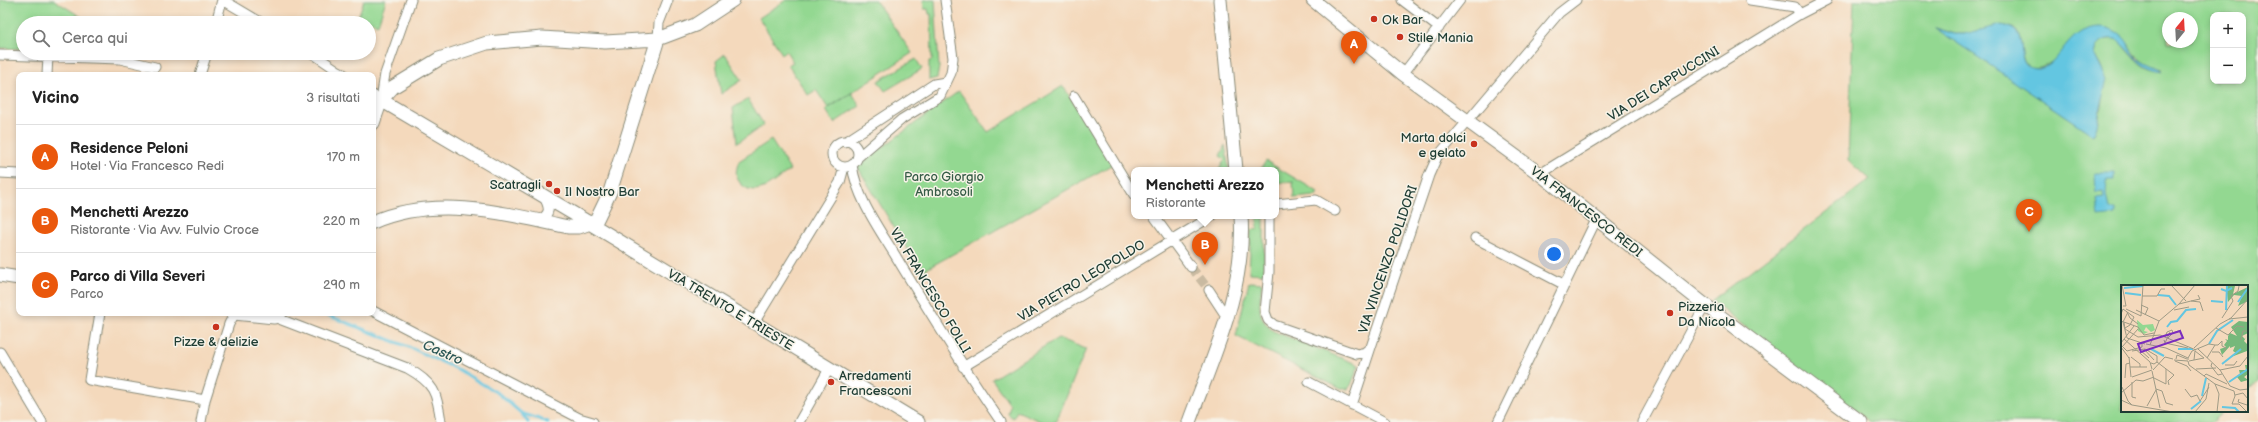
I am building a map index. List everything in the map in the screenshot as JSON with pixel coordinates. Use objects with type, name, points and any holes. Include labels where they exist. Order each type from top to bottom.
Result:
[{"type":"main road","points":[[377,98],[439,59],[487,43],[542,38],[605,42],[658,39],[695,25],[733,0]]},
{"type":"main road","points":[[1220,0],[1236,167]]},
{"type":"main road","name":"VIA FRANCESCO REDI","points":[[1313,0],[1403,74],[1540,174],[1706,305],[1861,422]]},
{"type":"main road","points":[[376,221],[419,211],[451,208],[486,209],[568,227],[591,224],[599,215],[610,192],[658,39]]},
{"type":"main road","name":"VIA TRENTO E TRIESTE","points":[[377,98],[591,224],[918,422]]},
{"type":"main road","points":[[1190,422],[1238,277],[1240,219]]},
{"type":"main road","points":[[0,275],[16,278]]},
{"type":"street","points":[[218,16],[222,0],[250,16]]},
{"type":"street","points":[[377,98],[411,0]]},
{"type":"street","points":[[658,39],[659,23],[668,0]]},
{"type":"street","points":[[754,322],[840,182],[848,166],[902,119],[940,96],[951,73],[953,58],[945,0]]},
{"type":"street","points":[[1402,0],[1439,28]]},
{"type":"street","points":[[1403,74],[1460,0]]},
{"type":"street","name":"VIA VINCENZO POLIDORI","points":[[1269,219],[1269,272],[1265,312],[1268,320],[1274,325],[1357,354],[1365,352],[1371,347],[1429,175],[1437,157],[1559,13],[1576,0]]},
{"type":"street","points":[[1750,0],[1796,7],[1800,14]]},
{"type":"street","name":"VIA DEI CAPPUCCINI","points":[[1540,174],[1800,14],[1827,0]]},
{"type":"street","points":[[0,55],[16,55]]},
{"type":"street","points":[[47,72],[48,60]]},
{"type":"street","points":[[128,60],[155,67]]},
{"type":"street","points":[[201,72],[205,60]]},
{"type":"street","points":[[322,60],[340,72]]},
{"type":"street","points":[[848,166],[836,163],[833,155],[836,145],[845,142],[934,84],[946,82]]},
{"type":"street","points":[[1074,96],[1131,190]]},
{"type":"street","points":[[845,142],[856,148],[858,157]]},
{"type":"street","name":"VIA FRANCESCO FOLLI","points":[[848,166],[874,220],[963,367],[1001,422]]},
{"type":"street","points":[[0,173],[16,174]]},
{"type":"street","points":[[538,220],[546,217],[549,213],[549,206],[544,196]]},
{"type":"street","points":[[1279,204],[1316,200],[1335,211]]},
{"type":"street","points":[[1498,422],[1597,218]]},
{"type":"street","points":[[1156,219],[1191,268]]},
{"type":"street","name":"VIA PIETRO LEOPOLDO","points":[[963,367],[1207,219]]},
{"type":"street","points":[[1475,238],[1565,285]]},
{"type":"street","points":[[1209,290],[1226,316]]},
{"type":"street","points":[[1642,422],[1706,305]]},
{"type":"street","points":[[376,313],[579,418],[593,422]]},
{"type":"street","points":[[100,316],[89,380],[205,400]]},
{"type":"street","points":[[201,422],[205,400],[233,316]]},
{"type":"street","points":[[274,316],[407,368],[425,378],[433,389],[439,407],[441,422]]},
{"type":"street","points":[[1352,405],[1371,347]]},
{"type":"street","points":[[0,352],[42,422]]},
{"type":"street","points":[[799,422],[829,369]]},
{"type":"street","points":[[1308,382],[1385,422]]},
{"type":"green space","points":[[0,0],[54,0],[80,16],[16,16],[16,49],[0,48]]},
{"type":"green space","points":[[364,0],[386,0],[378,24],[376,23],[376,16],[358,16]]},
{"type":"green space","points":[[786,0],[875,0],[912,53],[828,108],[816,90],[808,95],[788,65],[793,62],[786,51],[782,54],[759,18]]},
{"type":"green space","points":[[923,0],[935,0],[939,67],[937,78],[929,80],[929,61],[932,60],[931,14],[929,14],[928,9],[924,9]]},
{"type":"green space","points":[[1854,0],[2137,0],[2258,2],[2258,382],[2248,390],[2248,285],[2121,285],[2121,412],[2222,412],[2210,422],[1870,422],[1711,301],[1870,179],[1848,161]],"holes":[[[2006,26],[2012,28],[2020,37],[2023,58],[2029,67],[2036,68],[2046,66],[2115,31],[2122,37],[2140,59],[2145,63],[2162,70],[2154,70],[2142,65],[2118,40],[2109,39],[2102,41],[2097,47],[2095,56],[2102,70],[2103,93],[2098,121],[2093,135],[1936,28],[1955,34],[1964,34]]]},
{"type":"green space","points":[[725,54],[742,80],[721,94],[716,61]]},
{"type":"green space","points":[[916,59],[922,69],[885,91],[878,81]]},
{"type":"green space","name":"Parco Giorgio Ambrosoli","points":[[1063,86],[1113,164],[921,272],[857,166],[959,91],[988,132]]},
{"type":"green space","points":[[852,93],[860,106],[834,123],[826,110]]},
{"type":"green space","points":[[748,99],[764,125],[737,143],[733,108]]},
{"type":"green space","points":[[771,140],[790,170],[766,187],[753,190],[747,188],[741,184],[736,176],[739,161]]},
{"type":"green space","points":[[1225,145],[1229,167],[1221,167],[1225,159],[1220,156]]},
{"type":"green space","points":[[1266,161],[1276,167],[1262,167]]},
{"type":"green space","points":[[1279,169],[1318,192],[1316,196],[1294,198],[1293,181],[1279,183]]},
{"type":"green space","points":[[1257,219],[1264,219],[1264,274],[1249,273],[1251,230],[1258,229]]},
{"type":"green space","points":[[1249,282],[1262,283],[1260,303],[1261,315],[1263,320],[1273,331],[1359,365],[1348,389],[1341,389],[1236,336]]},
{"type":"green space","points":[[1058,338],[1086,349],[1056,422],[1042,422],[1017,411],[1013,418],[1008,414],[1010,405],[992,379]]},
{"type":"water","points":[[2001,25],[2012,28],[2018,34],[2022,57],[2030,68],[2039,69],[2046,67],[2053,62],[2071,40],[2078,34],[2088,29],[2103,27],[2119,33],[2129,44],[2138,59],[2161,70],[2162,72],[2142,64],[2118,40],[2109,39],[2102,41],[2097,47],[2095,56],[2107,80],[2097,126],[2093,135],[1935,28],[1955,34],[1964,34]]},
{"type":"water","points":[[2095,173],[2114,173],[2114,180],[2107,180],[2106,194],[2109,209],[2115,209],[2115,215],[2099,217],[2097,199],[2104,198],[2103,192],[2096,193]]},
{"type":"waterway","name":"Castro","points":[[330,316],[411,348],[459,370],[499,394],[521,413],[548,422]]},
{"type":"waterway","name":"Castro","points":[[522,414],[528,422]]},
{"type":"tunnel","points":[[1191,267],[1209,290]]},
{"type":"place","name":"Ok Bar","points":[[1374,19]]},
{"type":"place","name":"Stile Mania","points":[[1400,37]]},
{"type":"place","name":"Residence Peloni","points":[[1354,64]]},
{"type":"place","name":"Marta dolci e gelato","points":[[1474,144]]},
{"type":"place","name":"Scatragli","points":[[549,184]]},
{"type":"place","name":"Il Nostro Bar","points":[[557,191]]},
{"type":"place","name":"Parco di Villa Severi","points":[[2029,232]]},
{"type":"place","name":"Menchetti Arezzo","points":[[1205,265]]},
{"type":"place","name":"Pizzeria Da Nicola","points":[[1670,313]]},
{"type":"place","name":"Pizze & delizie","points":[[216,327]]},
{"type":"place","name":"Arredamenti Francesconi","points":[[831,382]]}]
